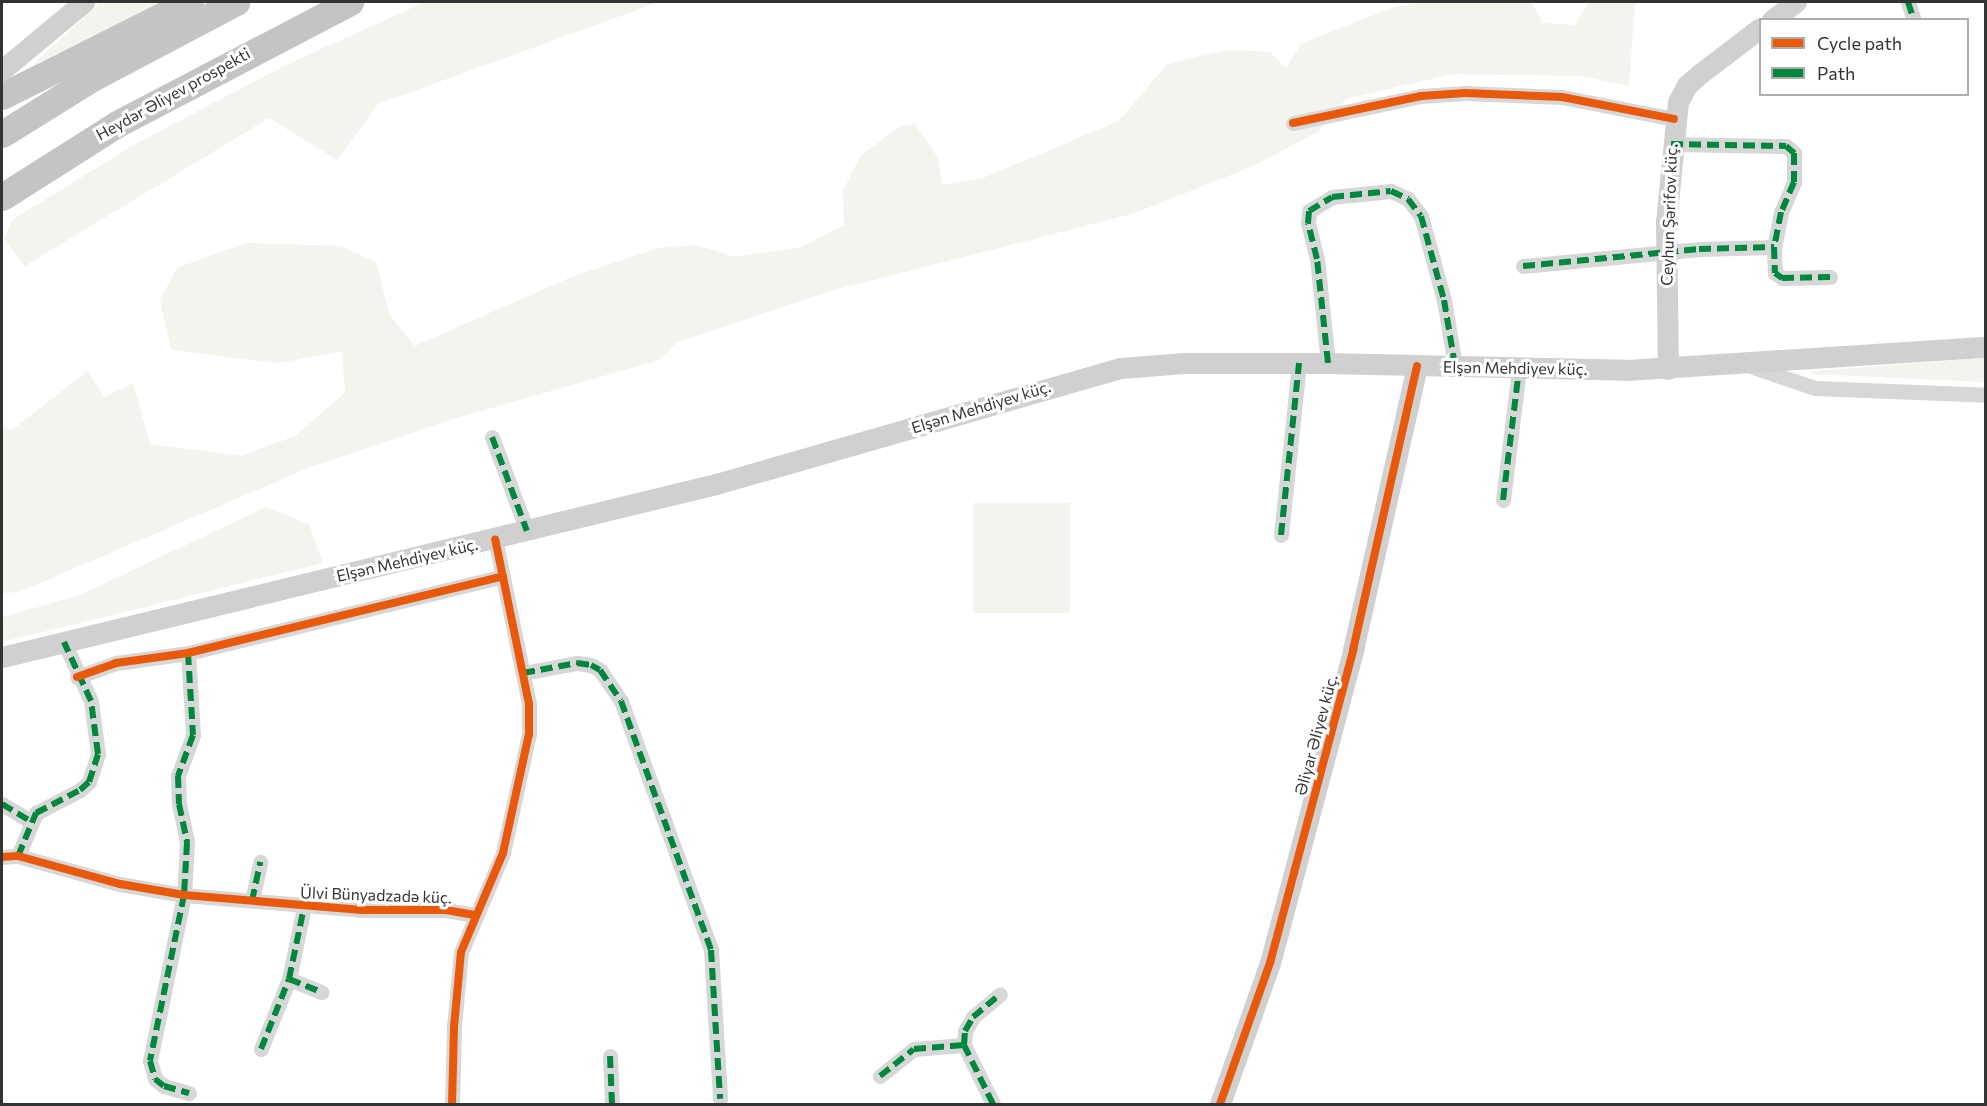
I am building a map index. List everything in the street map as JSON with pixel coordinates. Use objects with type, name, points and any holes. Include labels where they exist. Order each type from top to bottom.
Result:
[{"type":"highway","points":[[2,96],[190,2]]},
{"type":"highway","points":[[2,134],[94,77],[236,2]]},
{"type":"highway","name":"Heydər Əliyev prospekti","points":[[2,197],[117,124],[285,32],[350,2]]},
{"type":"main road","points":[[2,70],[84,2]]},
{"type":"main road","points":[[1775,18],[1796,2]]},
{"type":"main road","name":"Ceyhun Şərifov küç.","points":[[1668,369],[1665,252],[1674,119],[1688,85],[1759,30]]},
{"type":"main road","name":"Elşən Mehdiyev küç.","points":[[2,657],[527,531],[786,465],[1088,375],[1156,364],[1328,363],[1519,369],[1668,369],[1986,347]]},
{"type":"main road","name":"Əliyar Əliyev küç.","points":[[1220,1104],[1270,963],[1353,650],[1417,366]]},
{"type":"street","points":[[1908,2],[1913,18]]},
{"type":"street","points":[[1293,123],[1421,96],[1465,93],[1563,97],[1674,119]]},
{"type":"street","points":[[1671,144],[1768,143],[1786,146],[1794,153],[1794,182],[1781,212],[1774,247],[1775,273],[1782,278],[1830,277]]},
{"type":"street","points":[[1328,363],[1309,211],[1332,197],[1391,191],[1408,199],[1421,216],[1444,300],[1455,366]]},
{"type":"street","points":[[1523,266],[1665,252],[1774,247]]},
{"type":"street","points":[[1281,535],[1299,363]]},
{"type":"street","points":[[1744,363],[1815,388],[1986,395]]},
{"type":"street","points":[[1503,500],[1519,369]]},
{"type":"street","points":[[492,437],[527,531]]},
{"type":"street","points":[[452,1104],[459,970],[476,915],[503,853],[526,758],[529,704],[495,539]]},
{"type":"street","points":[[77,676],[116,663],[188,653],[503,576]]},
{"type":"street","points":[[18,856],[30,821],[36,813],[80,790],[94,770],[98,754],[95,716],[64,642]]},
{"type":"street","points":[[188,653],[193,735],[178,776],[179,804],[187,843],[184,895],[150,1061],[155,1079],[164,1086],[189,1093]]},
{"type":"street","points":[[523,673],[577,663],[591,664],[600,670],[621,701],[711,950],[720,1099]]},
{"type":"street","points":[[2,804],[30,821]]},
{"type":"street","name":"Ülvi Bünyadzadə küç.","points":[[2,857],[18,856],[120,884],[184,895],[304,907],[446,910],[476,915]]},
{"type":"street","points":[[252,901],[260,862]]},
{"type":"street","points":[[261,1049],[289,979],[304,907]]},
{"type":"street","points":[[289,979],[321,992]]},
{"type":"street","points":[[993,1104],[964,1045],[965,1032],[973,1017],[1000,994]]},
{"type":"street","points":[[880,1076],[914,1049],[964,1045]]},
{"type":"street","points":[[610,1056],[612,1104]]},
{"type":"shaded area","points":[[101,2],[164,2],[31,66]]},
{"type":"shaded area","points":[[425,2],[659,2],[378,104],[337,160],[269,118],[25,266],[4,239],[12,220],[137,143],[288,64]]},
{"type":"shaded area","points":[[1424,2],[1531,2],[1543,23],[1575,25],[1589,2],[1635,2],[1629,86],[1580,76],[1453,74],[1346,99],[1318,132],[1251,167],[1135,213],[830,291],[678,342],[659,360],[453,419],[313,466],[19,592],[2,593],[2,426],[11,431],[87,371],[105,397],[133,383],[150,444],[241,456],[295,436],[345,393],[342,351],[279,363],[171,350],[160,300],[177,268],[245,243],[341,246],[376,262],[390,316],[415,346],[569,278],[659,248],[695,245],[735,257],[801,247],[844,225],[843,190],[861,155],[901,126],[915,124],[938,158],[942,185],[983,178],[1119,121],[1167,64],[1228,50],[1270,52],[1286,68],[1301,44],[1394,7]]},
{"type":"shaded area","points":[[1985,358],[1985,382],[1811,374],[1812,371]]},
{"type":"shaded area","points":[[973,503],[1070,503],[1070,613],[973,613]]},
{"type":"shaded area","points":[[266,507],[309,524],[323,563],[2,642],[2,617],[78,596]]},
{"type":"marked path","points":[[1908,2],[1913,18]]},
{"type":"marked path","points":[[1671,144],[1786,146],[1794,153],[1794,182],[1781,212],[1774,247],[1775,273],[1782,278],[1830,277]]},
{"type":"marked path","points":[[1328,363],[1317,259],[1308,223],[1309,211],[1332,197],[1391,191],[1408,199],[1421,216],[1444,300],[1455,366]]},
{"type":"marked path","points":[[1523,266],[1699,249],[1774,247]]},
{"type":"marked path","points":[[1281,535],[1299,363]]},
{"type":"marked path","points":[[1503,500],[1519,369]]},
{"type":"marked path","points":[[492,437],[527,531]]},
{"type":"marked path","points":[[18,856],[36,813],[80,790],[89,782],[98,754],[91,701],[64,642]]},
{"type":"marked path","points":[[188,653],[193,735],[178,776],[179,804],[187,843],[184,895],[150,1061],[155,1079],[164,1086],[189,1093]]},
{"type":"marked path","points":[[523,673],[577,663],[591,665],[600,670],[621,701],[711,950],[720,1099]]},
{"type":"marked path","points":[[2,804],[30,821]]},
{"type":"marked path","points":[[252,901],[260,862]]},
{"type":"marked path","points":[[261,1049],[289,979],[304,907]]},
{"type":"marked path","points":[[289,979],[321,992]]},
{"type":"marked path","points":[[993,1104],[964,1045],[965,1031],[973,1017],[1000,994]]},
{"type":"marked path","points":[[880,1076],[914,1049],[964,1045]]},
{"type":"marked path","points":[[610,1056],[612,1104]]},
{"type":"cycle path","points":[[1293,123],[1421,96],[1465,93],[1562,97],[1674,119]]},
{"type":"cycle path","points":[[1220,1104],[1270,963],[1353,650],[1417,366]]},
{"type":"cycle path","points":[[452,1104],[454,1027],[461,952],[503,853],[529,734],[529,704],[495,539]]},
{"type":"cycle path","points":[[77,677],[116,663],[188,653],[503,576]]},
{"type":"cycle path","points":[[2,857],[18,856],[120,884],[184,895],[361,910],[446,910],[475,915]]}]
